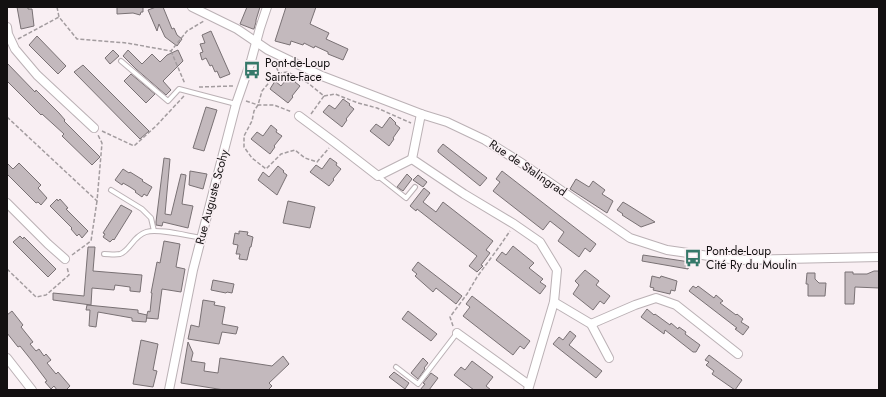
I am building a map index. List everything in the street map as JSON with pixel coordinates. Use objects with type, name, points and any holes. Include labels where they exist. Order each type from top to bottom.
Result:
[{"type":"street","name":"Rue de Stalingrad","points":[[192,7],[237,29],[268,50],[322,76],[421,114],[447,122],[486,140],[630,238],[667,250],[737,260],[879,258]]},
{"type":"street","name":"Rue Auguste Scohy","points":[[169,390],[193,270],[237,102],[267,7]]},
{"type":"street","points":[[7,27],[8,34],[15,49],[37,75],[94,128]]},
{"type":"street","points":[[412,159],[421,114]]},
{"type":"street","points":[[302,119],[378,176],[412,159]]},
{"type":"street","points":[[412,159],[540,242],[557,270],[554,302],[529,388],[457,333]]},
{"type":"street","points":[[7,204],[65,259]]},
{"type":"street","points":[[591,324],[635,305],[656,298],[676,305],[738,354]]},
{"type":"street","points":[[554,302],[591,324],[609,358]]},
{"type":"street","points":[[7,358],[32,390]]},
{"type":"lane","points":[[121,61],[168,101],[179,89],[187,89],[237,102]]},
{"type":"lane","points":[[378,176],[406,198],[416,186]]},
{"type":"lane","points":[[111,190],[142,208],[151,218],[154,231]]},
{"type":"lane","points":[[104,254],[119,254],[125,252],[140,234],[147,232],[154,231],[202,238]]},
{"type":"lane","points":[[396,367],[418,384],[457,333]]},
{"type":"path","points":[[57,7],[59,16],[77,39],[127,43],[171,51]]},
{"type":"path","points":[[12,42],[59,16]]},
{"type":"path","points":[[171,51],[187,32],[211,16]]},
{"type":"path","points":[[94,128],[134,146],[156,126],[187,89],[171,51]]},
{"type":"path","points":[[324,96],[308,83],[288,72],[279,73],[262,91],[258,105],[254,111],[252,121],[244,136],[244,147],[252,158],[266,169],[281,154],[295,150],[305,158],[317,162],[334,142]]},
{"type":"path","points":[[194,87],[243,85]]},
{"type":"path","points":[[237,102],[258,105],[274,105],[285,109],[302,119],[324,96],[335,94],[358,103],[377,108],[419,125]]},
{"type":"path","points":[[7,117],[97,201]]},
{"type":"path","points":[[7,269],[36,297],[46,295],[68,275],[65,259],[91,242],[97,201],[102,143],[94,128]]},
{"type":"path","points":[[457,333],[450,317],[514,224]]},
{"type":"building","points":[[17,7],[28,7],[28,9],[32,9],[34,26],[21,29]]},
{"type":"building","points":[[117,7],[143,7],[143,12],[141,12],[140,15],[133,13],[117,14]]},
{"type":"building","points":[[156,7],[163,7],[172,29],[174,28],[177,35],[182,39],[177,46],[165,37],[159,24],[157,31],[148,10]]},
{"type":"building","points":[[247,7],[260,7],[254,29],[240,24]]},
{"type":"building","points":[[286,7],[316,7],[310,24],[329,33],[326,39],[348,49],[343,60],[328,54],[328,52],[315,46],[314,48],[304,43],[303,45],[291,41],[290,45],[275,41]]},
{"type":"building","points":[[211,31],[230,74],[220,78],[217,71],[215,72],[212,65],[210,66],[206,58],[202,60],[200,53],[203,52],[200,44],[205,43],[202,35]]},
{"type":"building","points":[[37,36],[66,66],[58,74],[29,45]]},
{"type":"building","points":[[113,50],[119,56],[110,64],[105,58]]},
{"type":"building","points":[[128,50],[142,64],[152,54],[160,62],[167,55],[178,50],[183,61],[163,81],[171,90],[166,95],[123,56]]},
{"type":"building","points":[[7,63],[35,92],[36,90],[59,113],[65,120],[64,121],[100,157],[92,165],[62,136],[64,134],[42,114],[41,115],[7,81]]},
{"type":"building","points":[[83,65],[149,131],[140,139],[74,72]]},
{"type":"building","points":[[131,74],[155,94],[146,103],[124,81]]},
{"type":"building","points":[[290,75],[300,86],[288,103],[270,89],[275,81],[281,86]]},
{"type":"building","points":[[343,99],[354,109],[342,127],[323,112],[329,105],[335,109]]},
{"type":"building","points":[[206,107],[217,110],[204,151],[193,148]]},
{"type":"building","points":[[390,117],[400,128],[389,146],[370,131],[376,124],[382,128]]},
{"type":"building","points":[[271,125],[277,130],[276,132],[282,136],[270,154],[251,139],[257,132],[263,136]]},
{"type":"building","points":[[443,144],[487,178],[480,186],[438,152]]},
{"type":"building","points":[[164,158],[170,159],[165,214],[171,215],[181,174],[186,175],[182,204],[193,206],[188,228],[163,222],[162,226],[156,225]]},
{"type":"building","points":[[330,158],[337,163],[336,165],[341,169],[329,186],[310,172],[316,165],[322,169]]},
{"type":"building","points":[[7,163],[13,169],[19,163],[41,185],[38,188],[47,198],[41,205],[38,202],[36,203],[7,174]]},
{"type":"building","points":[[278,166],[287,175],[277,195],[258,180],[263,172],[269,177]]},
{"type":"building","points":[[123,169],[143,180],[142,181],[152,187],[147,196],[144,194],[142,197],[130,187],[123,183],[122,185],[115,180]]},
{"type":"building","points":[[190,171],[207,174],[203,189],[189,185]]},
{"type":"building","points":[[502,171],[596,244],[590,252],[585,248],[579,257],[558,241],[564,232],[550,221],[543,230],[493,191],[500,182],[496,179]]},
{"type":"building","points":[[407,174],[412,179],[403,191],[397,187]]},
{"type":"building","points":[[418,175],[427,182],[423,187],[413,180]]},
{"type":"building","points":[[576,179],[589,187],[593,181],[605,190],[602,194],[613,201],[607,213],[570,189]]},
{"type":"building","points":[[424,188],[430,193],[423,202],[436,212],[443,202],[493,241],[486,250],[490,253],[481,265],[483,266],[477,272],[469,266],[477,256],[417,209],[416,211],[410,206]]},
{"type":"building","points":[[57,199],[58,201],[60,199],[68,208],[66,209],[88,231],[82,238],[79,234],[77,236],[71,229],[72,228],[50,206]]},
{"type":"building","points":[[288,201],[315,207],[310,228],[283,223]]},
{"type":"building","points":[[623,202],[655,222],[641,227],[617,210]]},
{"type":"building","points":[[121,205],[132,211],[114,240],[113,239],[110,242],[103,237],[105,234],[103,233]]},
{"type":"building","points":[[239,231],[248,232],[247,235],[253,237],[247,260],[239,259],[240,254],[236,254],[238,245],[233,244],[235,233],[239,234]]},
{"type":"building","points":[[20,236],[23,239],[24,237],[56,269],[48,277],[13,242]]},
{"type":"building","points":[[164,241],[180,244],[176,267],[185,269],[181,292],[162,289],[158,319],[146,318],[148,311],[150,312],[151,293],[157,262],[160,263]]},
{"type":"building","points":[[513,246],[534,263],[529,268],[543,279],[540,282],[546,286],[540,294],[496,260],[502,252],[506,255]]},
{"type":"building","points":[[88,247],[95,247],[93,271],[142,275],[140,292],[130,291],[130,287],[115,285],[114,290],[92,288],[91,305],[53,300],[53,293],[84,296]]},
{"type":"building","points":[[643,255],[690,262],[688,269],[642,261]]},
{"type":"building","points":[[418,262],[462,296],[456,304],[436,288],[433,292],[415,276],[417,274],[412,270]]},
{"type":"building","points":[[585,270],[599,281],[596,285],[610,296],[604,304],[600,301],[593,310],[573,294],[579,285],[575,281]]},
{"type":"building","points":[[874,271],[879,271],[879,288],[855,287],[854,304],[845,304],[845,272],[853,272],[853,274],[867,274]]},
{"type":"building","points":[[807,273],[815,273],[815,279],[819,283],[826,283],[825,296],[808,296],[808,284],[806,284]]},
{"type":"building","points":[[652,276],[660,278],[661,276],[677,281],[675,291],[671,290],[670,294],[653,290],[654,288],[650,287]]},
{"type":"building","points":[[213,280],[234,284],[232,293],[211,290]]},
{"type":"building","points":[[693,286],[696,288],[698,286],[714,298],[716,295],[723,301],[720,303],[743,319],[741,322],[749,327],[743,335],[735,329],[737,328],[689,291]]},
{"type":"building","points":[[472,296],[530,341],[524,349],[520,346],[513,355],[463,316],[470,307],[466,304]]},
{"type":"building","points":[[203,300],[215,302],[214,305],[225,307],[222,324],[238,327],[236,334],[222,332],[219,344],[188,339],[191,325],[199,327]]},
{"type":"building","points":[[87,305],[138,310],[138,313],[147,315],[146,322],[132,321],[132,318],[98,312],[96,327],[89,326],[90,310],[86,310]]},
{"type":"building","points":[[647,309],[670,325],[671,323],[678,329],[679,327],[686,332],[685,334],[700,345],[696,352],[693,352],[665,330],[664,334],[641,317]]},
{"type":"building","points":[[12,311],[23,325],[21,327],[33,342],[30,344],[36,351],[39,349],[44,356],[46,354],[51,360],[47,363],[56,374],[58,372],[70,386],[66,390],[57,390],[54,386],[51,389],[32,361],[7,333],[7,315]]},
{"type":"building","points":[[408,311],[437,334],[431,341],[402,319]]},
{"type":"building","points":[[570,331],[576,336],[569,345],[602,371],[596,378],[553,344],[559,337],[563,340]]},
{"type":"building","points":[[141,340],[158,344],[153,370],[157,371],[153,387],[133,384]]},
{"type":"building","points":[[188,342],[193,353],[191,361],[205,363],[204,371],[218,373],[220,358],[272,366],[283,356],[289,364],[269,383],[272,386],[268,390],[224,390],[181,383]]},
{"type":"building","points":[[709,355],[742,380],[735,390],[712,374],[714,371],[706,365],[709,362],[705,360]]},
{"type":"building","points":[[423,358],[428,363],[418,379],[411,373]]},
{"type":"building","points":[[472,361],[493,377],[486,386],[491,390],[474,390],[454,375],[461,367],[465,370]]},
{"type":"building","points":[[394,372],[409,383],[405,389],[389,377]]},
{"type":"building","points":[[431,373],[438,378],[429,390],[420,390],[425,384],[423,383]]},
{"type":"place","name":"Pont-de-Loup Sainte-Face","points":[[252,70]]},
{"type":"place","name":"Pont-de-Loup Cité Ry du Moulin","points":[[693,258]]}]
